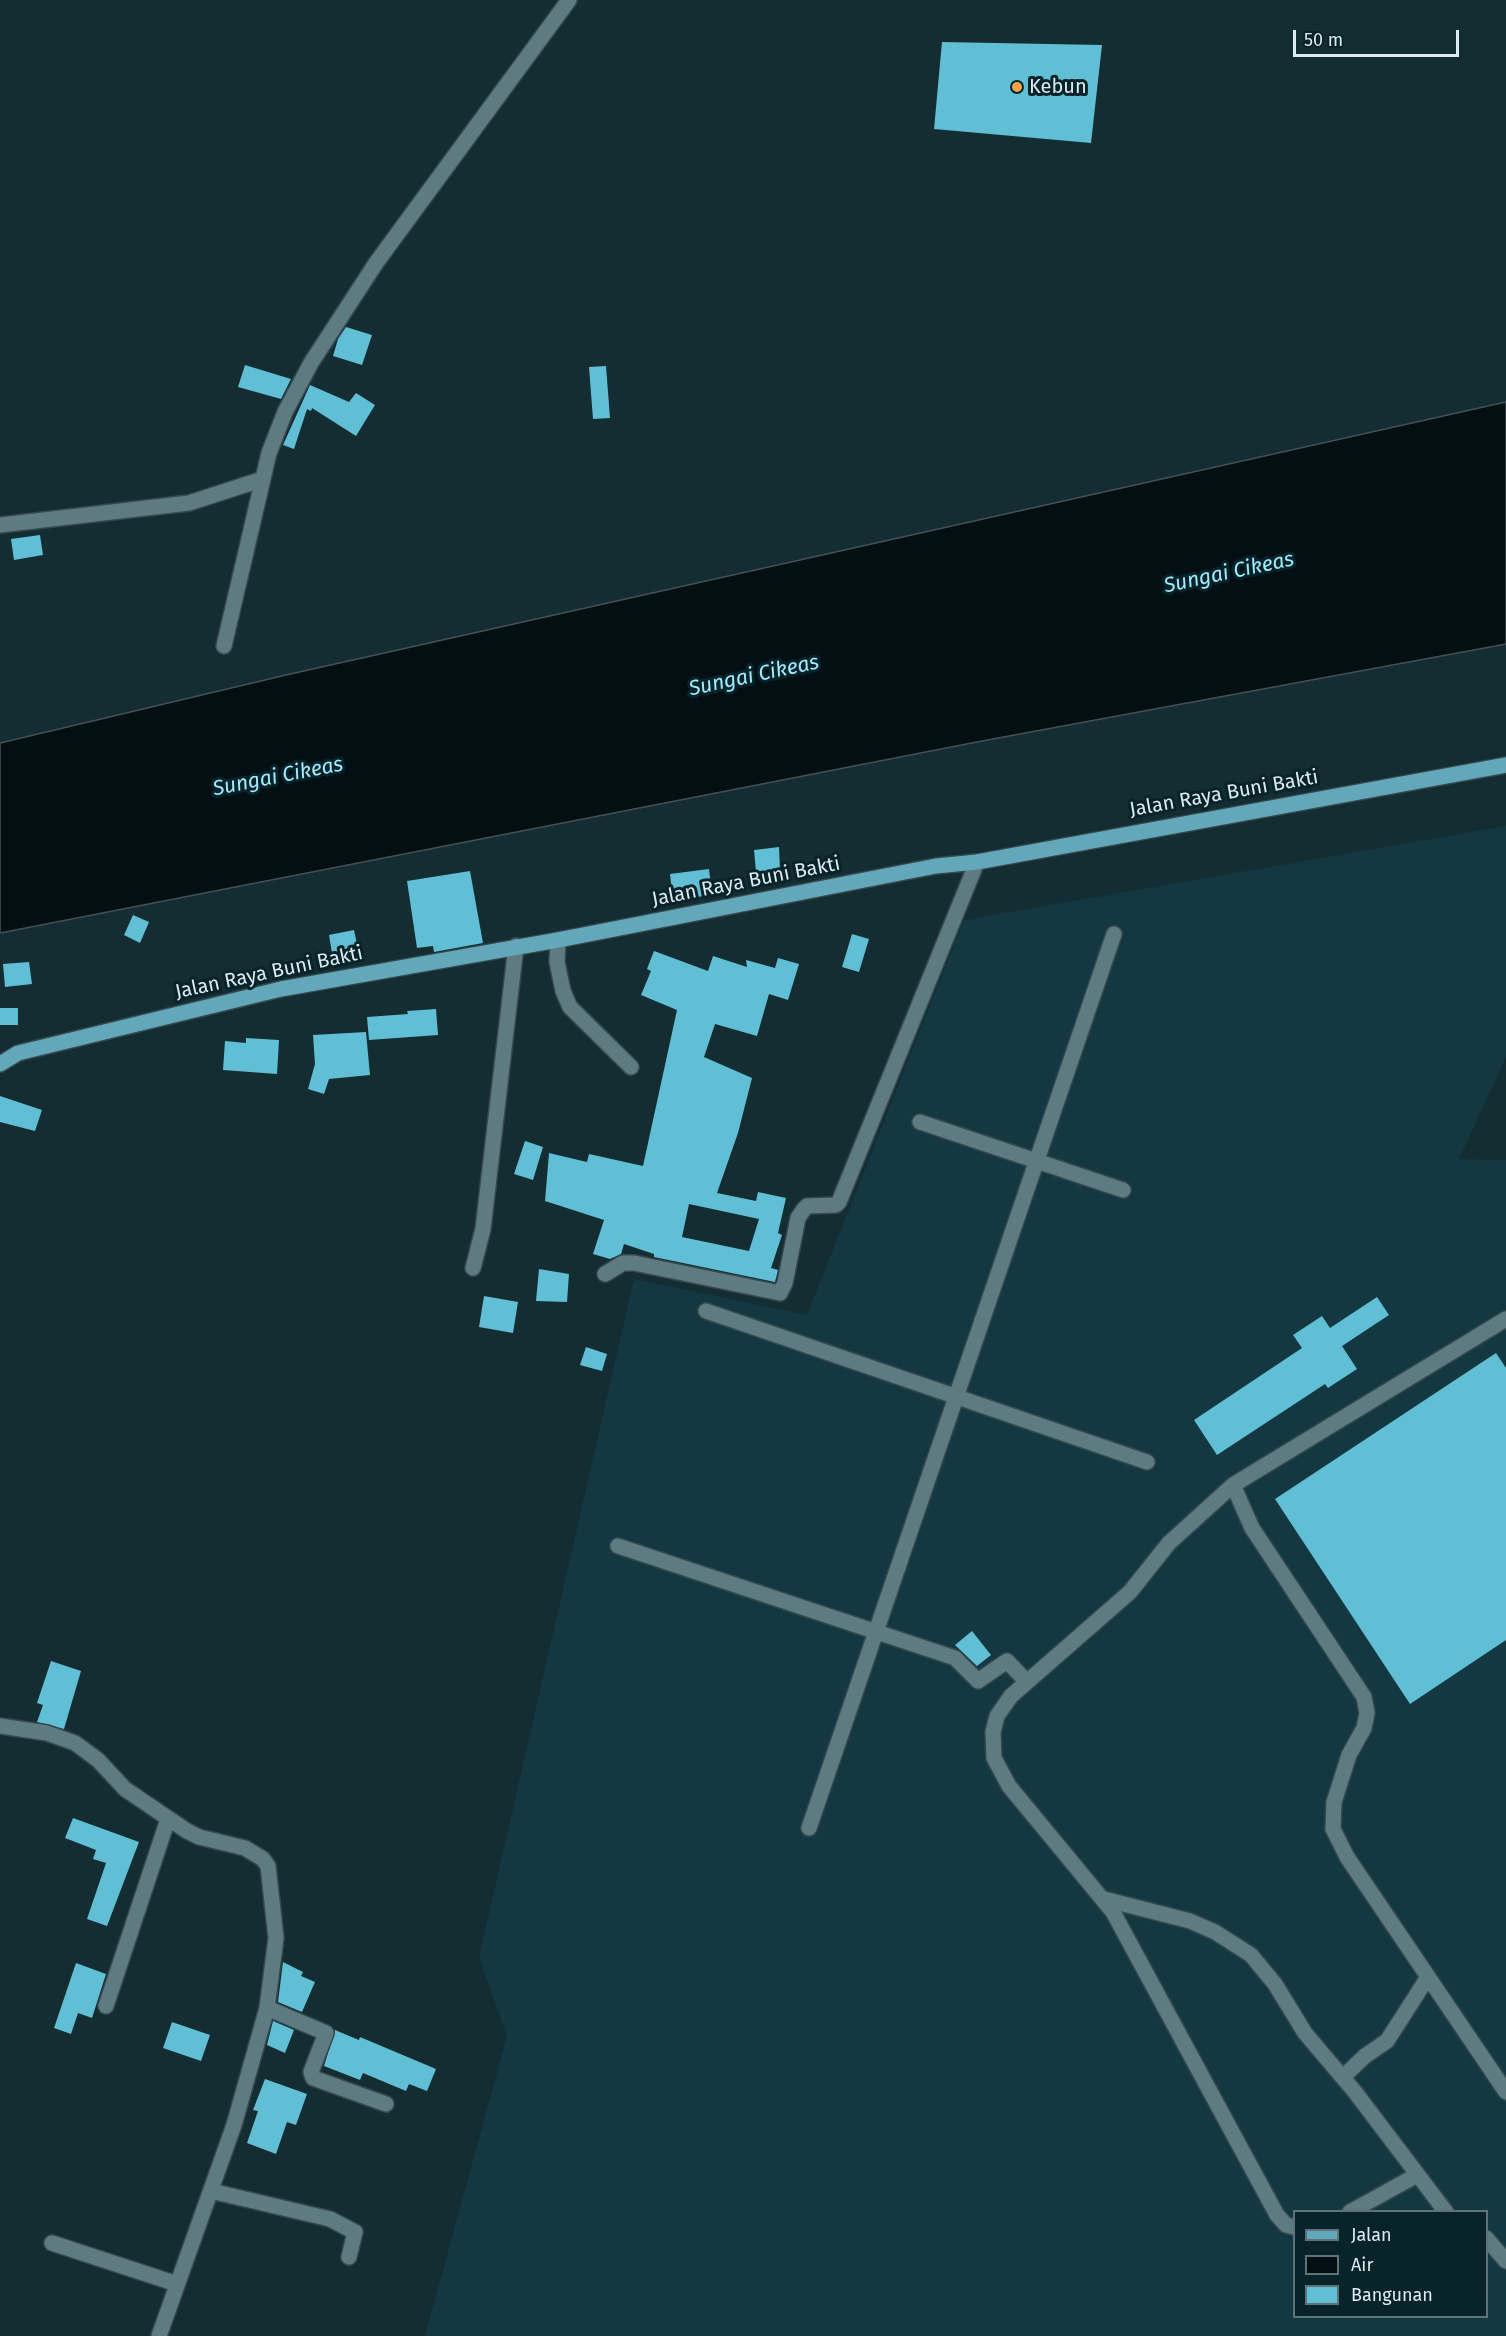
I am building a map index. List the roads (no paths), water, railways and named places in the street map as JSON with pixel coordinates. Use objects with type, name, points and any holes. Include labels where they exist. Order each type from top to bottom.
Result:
[{"type":"main road","name":"Jalan Raya Buni Bakti","points":[[0,1063],[18,1053],[281,989],[558,940],[936,866],[977,862],[1506,765]]},
{"type":"street","points":[[224,646],[269,453],[285,412],[311,363],[376,263],[569,0]]},
{"type":"street","points":[[0,525],[189,503],[263,479]]},
{"type":"street","points":[[605,1274],[623,1263],[634,1263],[780,1293],[785,1283],[798,1218],[807,1206],[836,1205],[839,1202],[977,862]]},
{"type":"street","points":[[809,1828],[1114,934]]},
{"type":"street","points":[[558,940],[557,962],[563,992],[570,1007],[631,1067]]},
{"type":"street","points":[[473,1268],[485,1218],[516,946]]},
{"type":"street","points":[[920,1122],[1123,1191]]},
{"type":"street","points":[[706,1311],[1147,1462]]},
{"type":"street","points":[[1293,2227],[1286,2225],[1277,2215],[1113,1912],[1009,1786],[994,1758],[993,1732],[998,1716],[1011,1696],[1130,1592],[1169,1543],[1233,1485],[1506,1318]]},
{"type":"street","points":[[1233,1485],[1252,1528],[1364,1697],[1367,1713],[1364,1728],[1348,1755],[1334,1802],[1333,1829],[1347,1857],[1506,2092]]},
{"type":"street","points":[[618,1546],[955,1658],[978,1681],[1007,1661],[1027,1682]]},
{"type":"street","points":[[0,1726],[47,1733],[75,1743],[98,1760],[125,1789],[168,1819],[199,1837],[254,1852],[268,1866],[276,1938],[267,2008],[234,2126],[159,2336]]},
{"type":"street","points":[[106,2006],[168,1819]]},
{"type":"street","points":[[1104,1899],[1190,1921],[1215,1932],[1251,1955],[1275,1984],[1305,2033],[1343,2077],[1445,2210]]},
{"type":"street","points":[[1343,2077],[1365,2056],[1387,2041],[1428,1977]]},
{"type":"street","points":[[267,2008],[326,2032],[311,2072],[313,2078],[386,2104]]},
{"type":"street","points":[[1352,2210],[1417,2175]]},
{"type":"street","points":[[211,2192],[330,2219],[355,2232],[349,2257]]},
{"type":"street","points":[[1488,2240],[1506,2260]]},
{"type":"street","points":[[52,2243],[177,2284]]},
{"type":"water","name":"Sungai Cikeas","points":[[1506,402],[1506,644],[982,741],[0,933],[0,743],[286,675]]},
{"type":"place","name":"Kebun","points":[[1017,87]]}]
